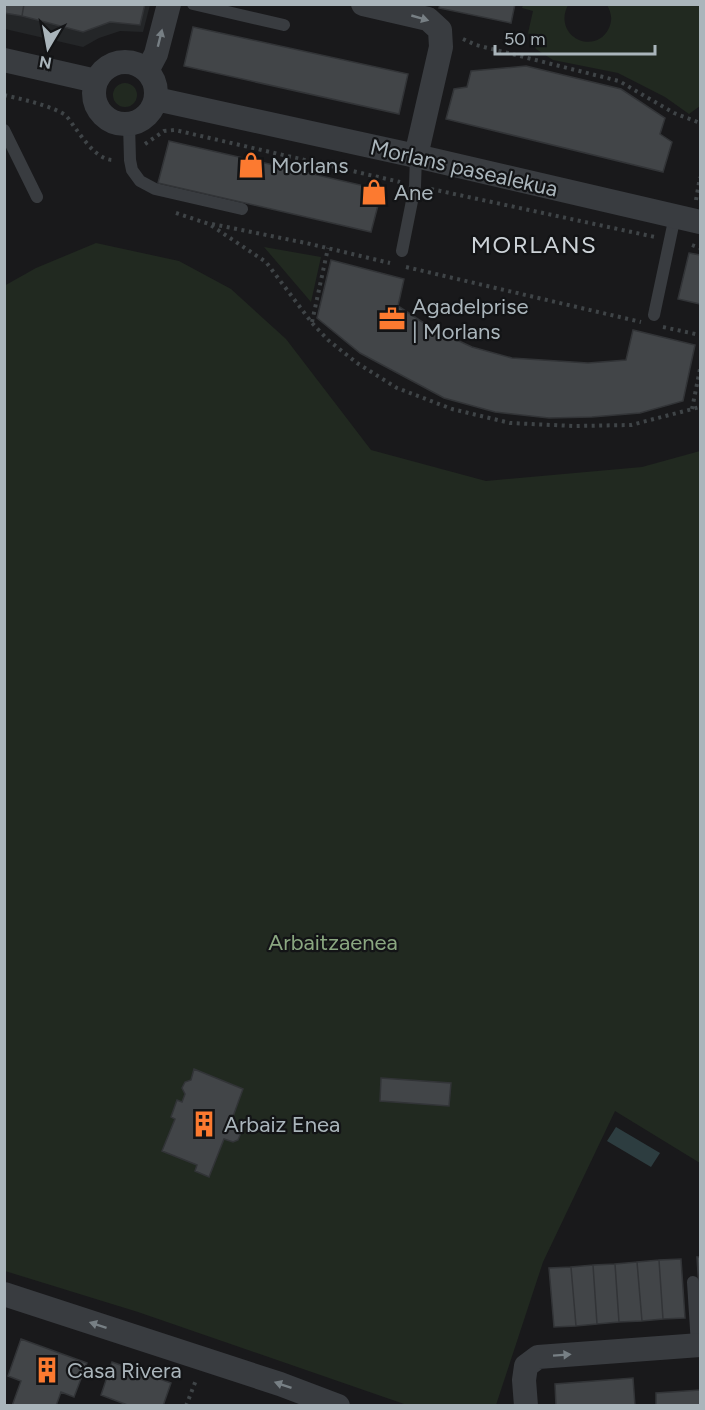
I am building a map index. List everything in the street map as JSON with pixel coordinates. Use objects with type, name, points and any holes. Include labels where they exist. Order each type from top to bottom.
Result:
[{"type":"street","points":[[147,71],[156,54],[169,4]]},
{"type":"street","points":[[363,4],[428,19],[440,30],[441,47],[416,156]]},
{"type":"street","points":[[4,60],[96,81]]},
{"type":"street","points":[[129,62],[147,71],[156,88],[156,99],[146,116],[129,124],[110,120],[102,113],[95,101],[94,92],[96,81],[101,74],[118,63],[129,62]]},
{"type":"street","name":"Morlans pasealekua","points":[[156,99],[700,222]]},
{"type":"street","points":[[4,1294],[280,1384],[338,1406]]},
{"type":"street","points":[[526,1406],[524,1380],[526,1366],[537,1357],[699,1345]]},
{"type":"lane","points":[[192,4],[284,25]]},
{"type":"lane","points":[[129,124],[130,160],[132,170],[140,181],[155,189],[242,209]]},
{"type":"lane","points":[[4,130],[37,197]]},
{"type":"lane","points":[[402,251],[415,186],[416,156]]},
{"type":"lane","points":[[653,321],[675,216]]},
{"type":"lane","points":[[693,1282],[699,1345]]},
{"type":"path","points":[[440,30],[476,45],[619,81],[674,113],[700,123]]},
{"type":"path","points":[[4,95],[34,102],[66,116],[97,153],[108,160],[140,158],[142,146],[150,139],[164,131],[175,130],[415,186],[700,248]]},
{"type":"path","points":[[167,210],[209,224],[328,248],[653,321],[700,335]]},
{"type":"path","points":[[209,224],[266,262],[312,323],[328,340],[357,363],[396,388],[452,410],[510,423],[573,426],[631,425],[700,407]]},
{"type":"path","points":[[312,323],[328,248]]},
{"type":"path","points":[[692,409],[700,369]]},
{"type":"path","points":[[186,1406],[198,1373]]},
{"type":"shaded area","points":[[5,5],[150,5],[143,32],[120,31],[99,38],[83,47],[5,29]]},
{"type":"shaded area","points":[[616,1127],[660,1153],[651,1167],[607,1141]]},
{"type":"green space","points":[[523,5],[568,5],[565,16],[566,26],[570,34],[586,42],[603,37],[609,28],[611,16],[607,5],[700,5],[700,106],[689,114],[665,97],[618,73],[553,60],[536,49],[528,33],[533,11],[522,8]]},
{"type":"green space","points":[[125,83],[133,87],[137,95],[133,103],[125,107],[117,103],[113,95],[117,87]]},
{"type":"green space","name":"Arbaitzaenea","points":[[96,243],[179,261],[231,289],[286,339],[371,450],[486,481],[642,467],[700,451],[700,1163],[615,1111],[543,1262],[496,1405],[407,1405],[138,1312],[5,1271],[4,286],[36,268]]},
{"type":"green space","points":[[264,247],[321,257],[311,302]]},
{"type":"building","points":[[4,4],[24,4],[22,16],[4,13]]},
{"type":"building","points":[[24,4],[145,4],[140,25],[110,22],[83,32],[22,16]]},
{"type":"building","points":[[440,4],[515,4],[511,23],[439,8]]},
{"type":"building","points":[[193,27],[408,74],[399,114],[184,66]]},
{"type":"building","points":[[526,66],[621,89],[665,118],[660,134],[672,142],[663,172],[446,119],[454,89],[467,87],[471,71]]},
{"type":"building","points":[[169,141],[382,190],[371,232],[158,183]]},
{"type":"building","points":[[689,253],[700,255],[700,304],[678,299]]},
{"type":"building","points":[[331,260],[404,279],[398,306],[433,329],[472,347],[512,358],[588,363],[626,360],[633,330],[695,345],[683,401],[640,413],[549,418],[495,412],[444,398],[360,353],[317,318]]},
{"type":"building","name":"Arbaiz Enea","points":[[194,1069],[243,1089],[231,1122],[240,1125],[242,1130],[238,1140],[233,1142],[224,1139],[209,1177],[195,1171],[197,1165],[162,1151],[175,1119],[171,1117],[177,1100],[182,1102],[185,1094],[182,1088],[185,1082],[191,1080]]},
{"type":"building","points":[[381,1078],[451,1083],[449,1106],[380,1101]]},
{"type":"building","points":[[697,1257],[700,1257],[700,1305]]},
{"type":"building","points":[[681,1259],[685,1318],[663,1319],[659,1260]]},
{"type":"building","points":[[659,1260],[663,1319],[642,1321],[637,1262]]},
{"type":"building","points":[[637,1262],[642,1321],[619,1322],[615,1264]]},
{"type":"building","points":[[615,1264],[619,1322],[597,1324],[593,1265]]},
{"type":"building","points":[[593,1265],[597,1324],[576,1326],[571,1267]]},
{"type":"building","points":[[571,1267],[576,1326],[554,1327],[549,1268]]},
{"type":"building","name":"Casa Rivera","points":[[21,1339],[87,1363],[74,1397],[61,1392],[56,1406],[12,1406],[21,1381],[8,1376]]},
{"type":"building","points":[[112,1362],[171,1383],[163,1406],[130,1406],[101,1395]]},
{"type":"building","points":[[633,1378],[635,1406],[556,1406],[555,1384]]},
{"type":"building","points":[[700,1390],[700,1406],[656,1406],[656,1393]]},
{"type":"place","name":"Morlans","points":[[251,165]]},
{"type":"place","name":"Ane","points":[[374,192]]},
{"type":"place","name":"Agadelprise | Morlans","points":[[392,319]]},
{"type":"place","name":"Arbaiz Enea","points":[[204,1124]]},
{"type":"place","name":"Casa Rivera","points":[[47,1370]]},
{"type":"district","name":"MORLANS","points":[[534,244]]}]
